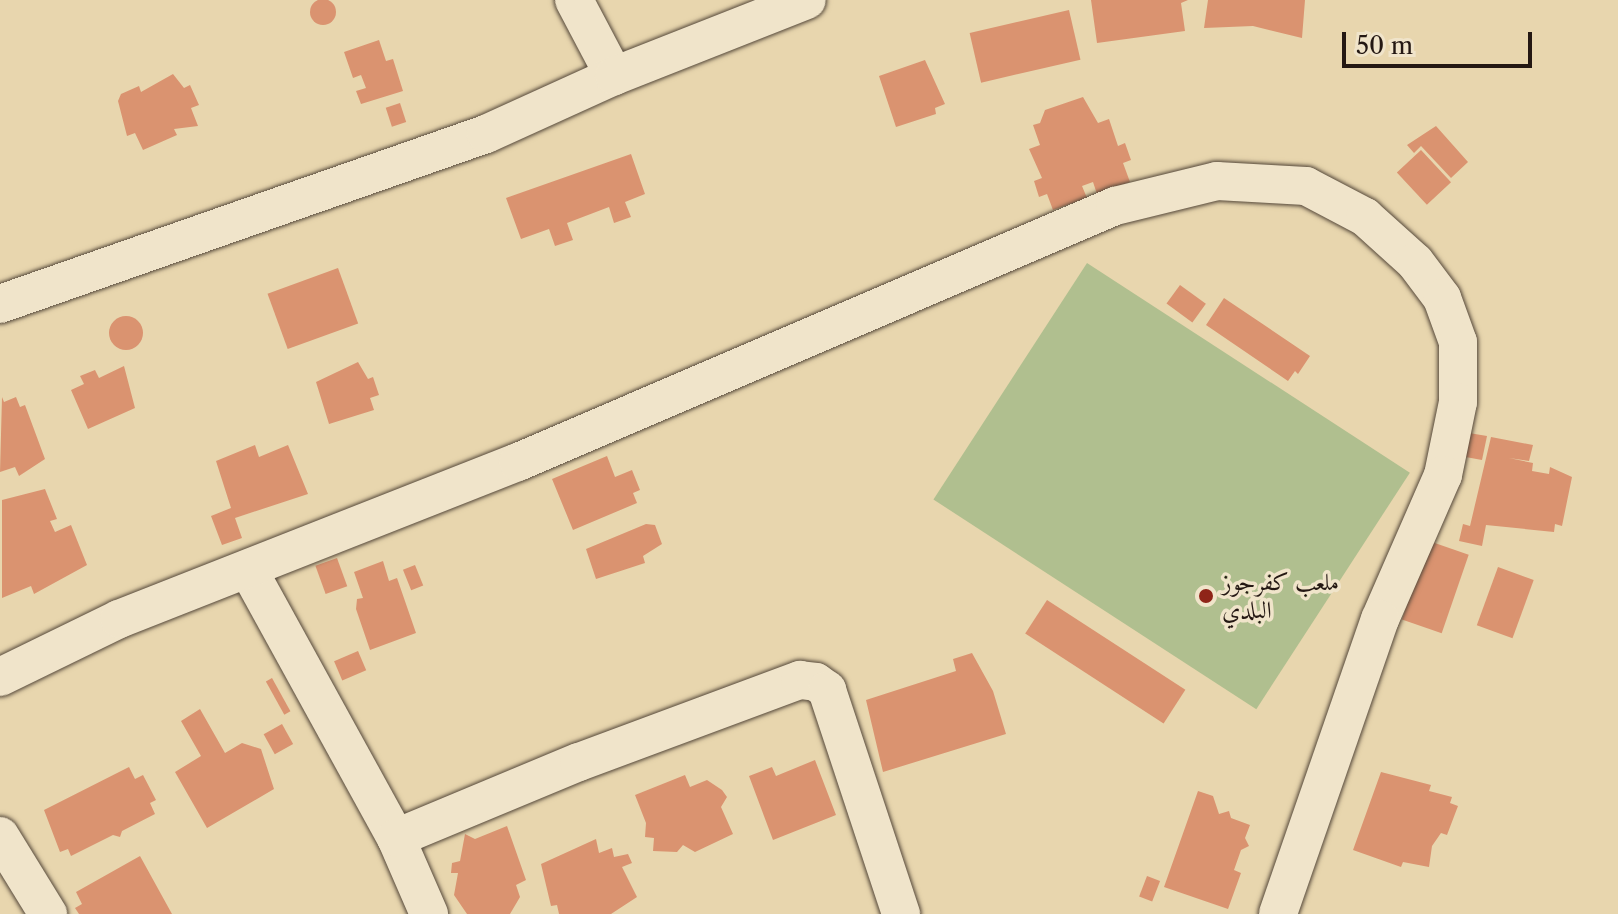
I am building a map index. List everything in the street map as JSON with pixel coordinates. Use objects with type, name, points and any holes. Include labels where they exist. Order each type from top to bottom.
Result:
[{"type":"street","points":[[574,0],[614,76]]},
{"type":"street","points":[[0,304],[420,159],[614,76],[807,0]]},
{"type":"street","points":[[0,677],[119,619],[518,462],[1115,206],[1217,181],[1306,186],[1365,217],[1415,262],[1442,298],[1458,342],[1458,402],[1443,475],[1380,619],[1278,914]]},
{"type":"street","points":[[248,569],[396,838],[429,914]]},
{"type":"street","points":[[396,838],[638,740],[800,680],[816,682],[827,690],[901,914]]},
{"type":"street","points":[[0,836],[48,914]]},
{"type":"green space","name":"ملعب كفرجوز البلدي","points":[[1087,263],[1410,473],[1256,709],[933,500]]},
{"type":"building","points":[[323,-1],[332,3],[336,12],[332,21],[323,25],[314,21],[310,12],[314,3]]},
{"type":"building","points":[[1091,0],[1188,0],[1181,3],[1185,31],[1097,43]]},
{"type":"building","points":[[1208,0],[1305,0],[1302,38],[1253,26],[1204,28]]},
{"type":"building","points":[[1069,10],[1080,60],[981,83],[970,33]]},
{"type":"building","points":[[379,40],[386,61],[393,59],[403,91],[361,104],[356,91],[366,88],[361,75],[353,78],[344,52]]},
{"type":"building","points":[[925,60],[945,104],[935,108],[936,114],[896,127],[879,76]]},
{"type":"building","points":[[173,74],[184,88],[190,85],[199,105],[191,108],[198,126],[174,129],[177,135],[143,150],[135,133],[127,136],[118,101],[121,94],[139,86],[141,92]]},
{"type":"building","points":[[1083,97],[1098,123],[1109,119],[1118,146],[1125,143],[1131,160],[1123,163],[1130,182],[1097,194],[1093,182],[1082,186],[1087,198],[1053,210],[1047,194],[1039,197],[1034,181],[1042,178],[1029,149],[1040,145],[1033,125],[1040,123],[1045,110]]},
{"type":"building","points":[[400,103],[406,122],[392,127],[386,108]]},
{"type":"building","points":[[1436,126],[1468,162],[1451,178],[1421,146],[1414,153],[1407,145]]},
{"type":"building","points":[[1421,150],[1451,182],[1427,205],[1397,173]]},
{"type":"building","points":[[631,154],[645,194],[625,202],[631,217],[614,223],[609,207],[567,223],[573,240],[555,246],[549,229],[521,239],[506,198]]},
{"type":"building","points":[[338,268],[358,323],[288,349],[268,294]]},
{"type":"building","points":[[1180,285],[1206,304],[1192,322],[1166,304]]},
{"type":"building","points":[[1224,298],[1310,356],[1298,374],[1295,371],[1288,381],[1206,325]]},
{"type":"building","points":[[126,316],[138,321],[143,333],[138,345],[126,350],[114,345],[109,333],[114,321]]},
{"type":"building","points":[[358,362],[368,379],[373,377],[379,395],[370,398],[374,410],[329,424],[316,382]]},
{"type":"building","points":[[124,366],[135,408],[88,429],[71,390],[84,384],[80,376],[95,370],[99,378]]},
{"type":"building","points":[[2,397],[4,402],[16,397],[20,407],[25,405],[45,459],[19,476],[15,467],[0,472]]},
{"type":"building","points":[[1457,431],[1487,436],[1482,460],[1460,456]]},
{"type":"building","points":[[1491,437],[1533,445],[1529,461],[1509,458],[1533,463],[1532,471],[1549,474],[1550,467],[1572,477],[1562,526],[1555,524],[1554,532],[1486,525],[1482,546],[1459,541],[1463,524],[1470,526]]},
{"type":"building","points":[[255,445],[259,457],[288,445],[308,494],[235,518],[242,538],[222,545],[211,516],[231,508],[216,461]]},
{"type":"building","points":[[607,456],[615,477],[632,470],[640,490],[633,493],[637,503],[573,530],[552,479]]},
{"type":"building","points":[[45,489],[57,519],[50,521],[55,532],[71,525],[87,565],[34,594],[31,586],[2,598],[2,500]]},
{"type":"building","points":[[646,524],[655,525],[662,544],[643,556],[645,563],[596,579],[586,549]]},
{"type":"building","points":[[1429,541],[1469,555],[1442,633],[1402,619]]},
{"type":"building","points":[[337,558],[347,586],[326,594],[315,566]]},
{"type":"building","points":[[383,561],[389,581],[397,578],[416,633],[370,650],[356,609],[357,599],[363,598],[354,572]]},
{"type":"building","points":[[415,565],[423,585],[411,590],[403,570]]},
{"type":"building","points":[[1498,567],[1534,580],[1513,638],[1477,625]]},
{"type":"building","points":[[1047,600],[1185,690],[1164,723],[1025,634]]},
{"type":"building","points":[[358,651],[366,670],[342,680],[334,661]]},
{"type":"building","points":[[972,653],[993,691],[1006,734],[883,772],[866,700],[956,671],[953,659]]},
{"type":"building","points":[[272,678],[290,711],[284,715],[266,681]]},
{"type":"building","points":[[200,709],[225,753],[242,743],[261,749],[274,789],[207,828],[175,772],[201,756],[181,721]]},
{"type":"building","points":[[282,724],[293,744],[275,754],[264,734]]},
{"type":"building","points":[[815,760],[836,815],[773,840],[749,776],[772,767],[776,776]]},
{"type":"building","points":[[129,767],[135,779],[143,775],[156,800],[150,803],[155,814],[122,831],[120,837],[113,835],[71,856],[68,849],[60,852],[44,810]]},
{"type":"building","points":[[1381,772],[1431,785],[1429,791],[1452,797],[1450,803],[1458,806],[1447,835],[1441,833],[1432,846],[1429,867],[1403,862],[1401,867],[1353,850]]},
{"type":"building","points":[[685,775],[690,787],[707,780],[722,790],[727,797],[721,807],[733,834],[695,852],[683,845],[677,852],[653,851],[654,838],[645,837],[646,823],[635,795]]},
{"type":"building","points":[[1198,791],[1213,796],[1219,814],[1229,811],[1231,818],[1250,825],[1245,838],[1249,846],[1241,850],[1234,870],[1241,873],[1228,909],[1164,887]]},
{"type":"building","points":[[507,826],[526,880],[516,885],[520,897],[510,914],[467,914],[454,895],[458,873],[451,873],[452,863],[460,861],[465,834],[475,839]]},
{"type":"building","points":[[596,839],[599,853],[612,848],[614,857],[628,854],[632,863],[622,867],[637,897],[611,914],[559,914],[557,905],[551,906],[541,864]]},
{"type":"building","points":[[140,856],[172,914],[79,914],[75,908],[82,904],[76,892]]},
{"type":"building","points":[[1147,876],[1160,881],[1152,902],[1139,897]]},
{"type":"place","name":"ملعب كفرجوز البلدي","points":[[1206,596]]}]
